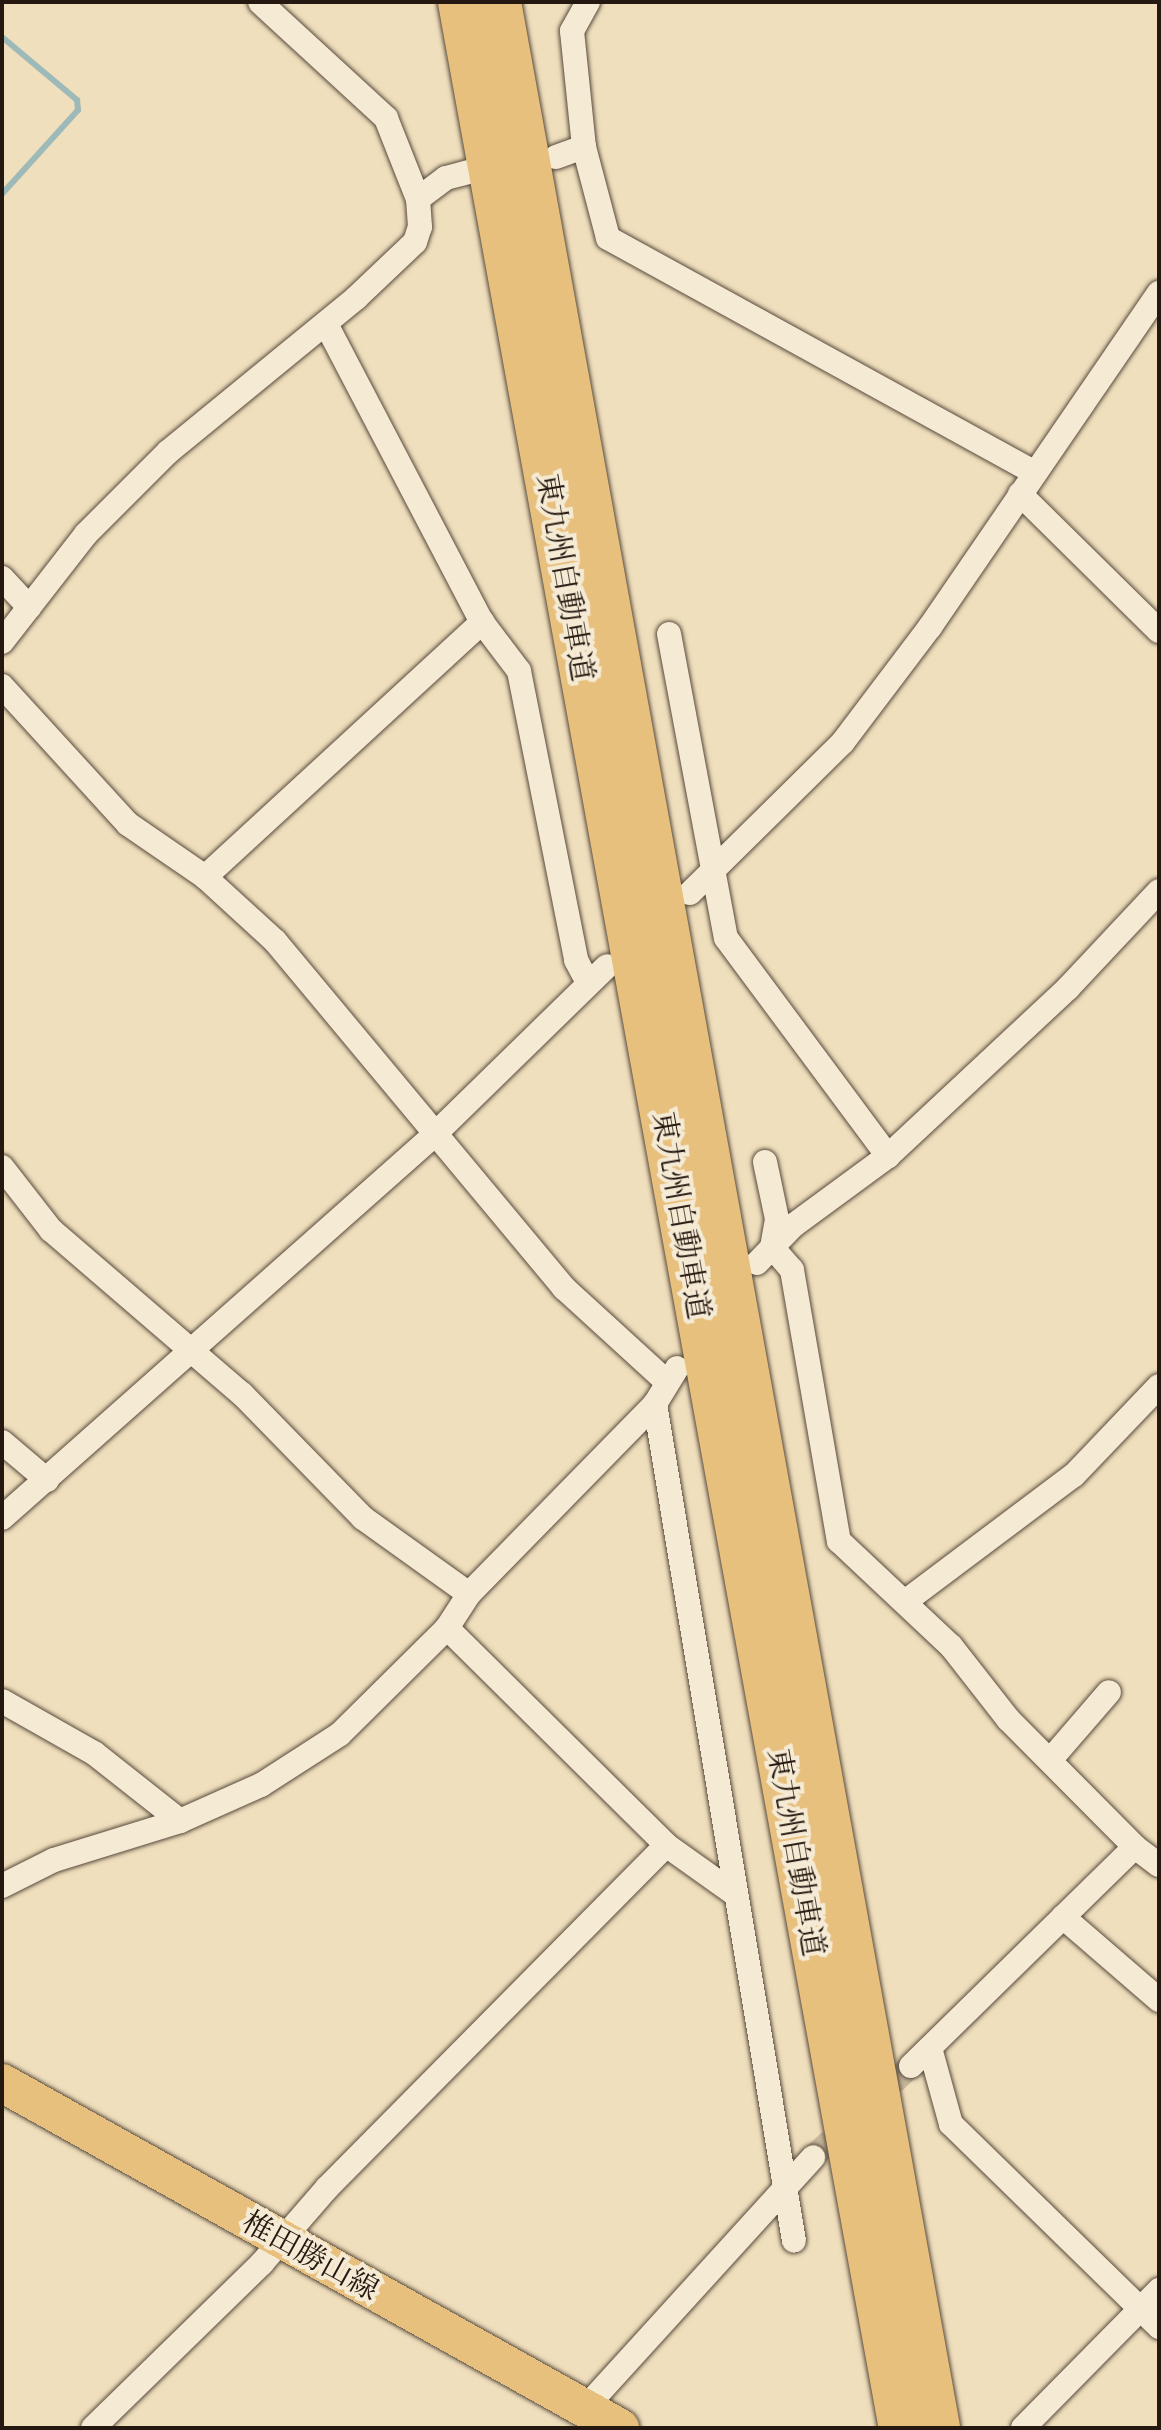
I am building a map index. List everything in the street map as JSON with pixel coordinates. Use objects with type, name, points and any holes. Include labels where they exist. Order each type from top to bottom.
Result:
[{"type":"highway","name":"東九州自動車道","points":[[460,2],[901,2428]]},
{"type":"highway","name":"東九州自動車道","points":[[499,2],[938,2428]]},
{"type":"main road","name":"椎田勝山線","points":[[2,2083],[620,2428]]},
{"type":"street","points":[[2,642],[86,534],[168,452],[326,324],[415,242],[420,227],[418,199],[386,118],[260,2]]},
{"type":"street","points":[[588,2],[572,31],[584,147],[608,238],[1034,472]]},
{"type":"street","points":[[556,157],[584,147]]},
{"type":"street","points":[[418,199],[446,178],[469,172]]},
{"type":"street","points":[[690,893],[843,742],[930,627],[1159,293]]},
{"type":"street","points":[[326,324],[482,622],[519,671],[576,960],[589,984]]},
{"type":"street","points":[[1020,494],[1159,631]]},
{"type":"street","points":[[2,578],[29,607]]},
{"type":"street","points":[[205,877],[482,622]]},
{"type":"street","points":[[669,634],[716,867],[726,938],[888,1156]]},
{"type":"street","points":[[2,686],[128,824],[205,877],[275,941],[390,1076],[433,1136],[564,1288],[672,1374],[655,1404],[469,1594],[447,1628],[340,1734],[261,1785],[180,1821],[54,1860],[2,1886]]},
{"type":"street","points":[[765,1255],[794,1225],[888,1156],[1068,988],[1159,891]]},
{"type":"street","points":[[2,1518],[433,1136],[607,966]]},
{"type":"street","points":[[765,1162],[777,1219],[765,1255]]},
{"type":"street","points":[[2,1167],[51,1230],[187,1352],[242,1394],[363,1518],[469,1594]]},
{"type":"street","points":[[765,1255],[792,1270],[839,1541],[951,1646],[1008,1719],[1052,1758],[1135,1847],[1159,1865]]},
{"type":"street","points":[[906,1601],[1074,1475],[1159,1386]]},
{"type":"street","points":[[655,1404],[794,2241]]},
{"type":"street","points":[[2,1442],[47,1480]]},
{"type":"street","points":[[447,1628],[666,1845],[735,1894]]},
{"type":"street","points":[[1052,1758],[1109,1692]]},
{"type":"street","points":[[2,1701],[94,1753],[180,1821]]},
{"type":"street","points":[[93,2428],[666,1845]]},
{"type":"street","points":[[911,2066],[1135,1847]]},
{"type":"street","points":[[1063,1917],[1136,1985],[1159,2000]]},
{"type":"street","points":[[930,2048],[951,2124],[1159,2327]]},
{"type":"street","points":[[585,2408],[813,2157]]},
{"type":"street","points":[[1023,2428],[1159,2290]]},
{"type":"waterway","points":[[2,37],[77,100],[78,110],[2,194]]},
{"type":"tunnel","points":[[813,2157],[911,2066]]}]
